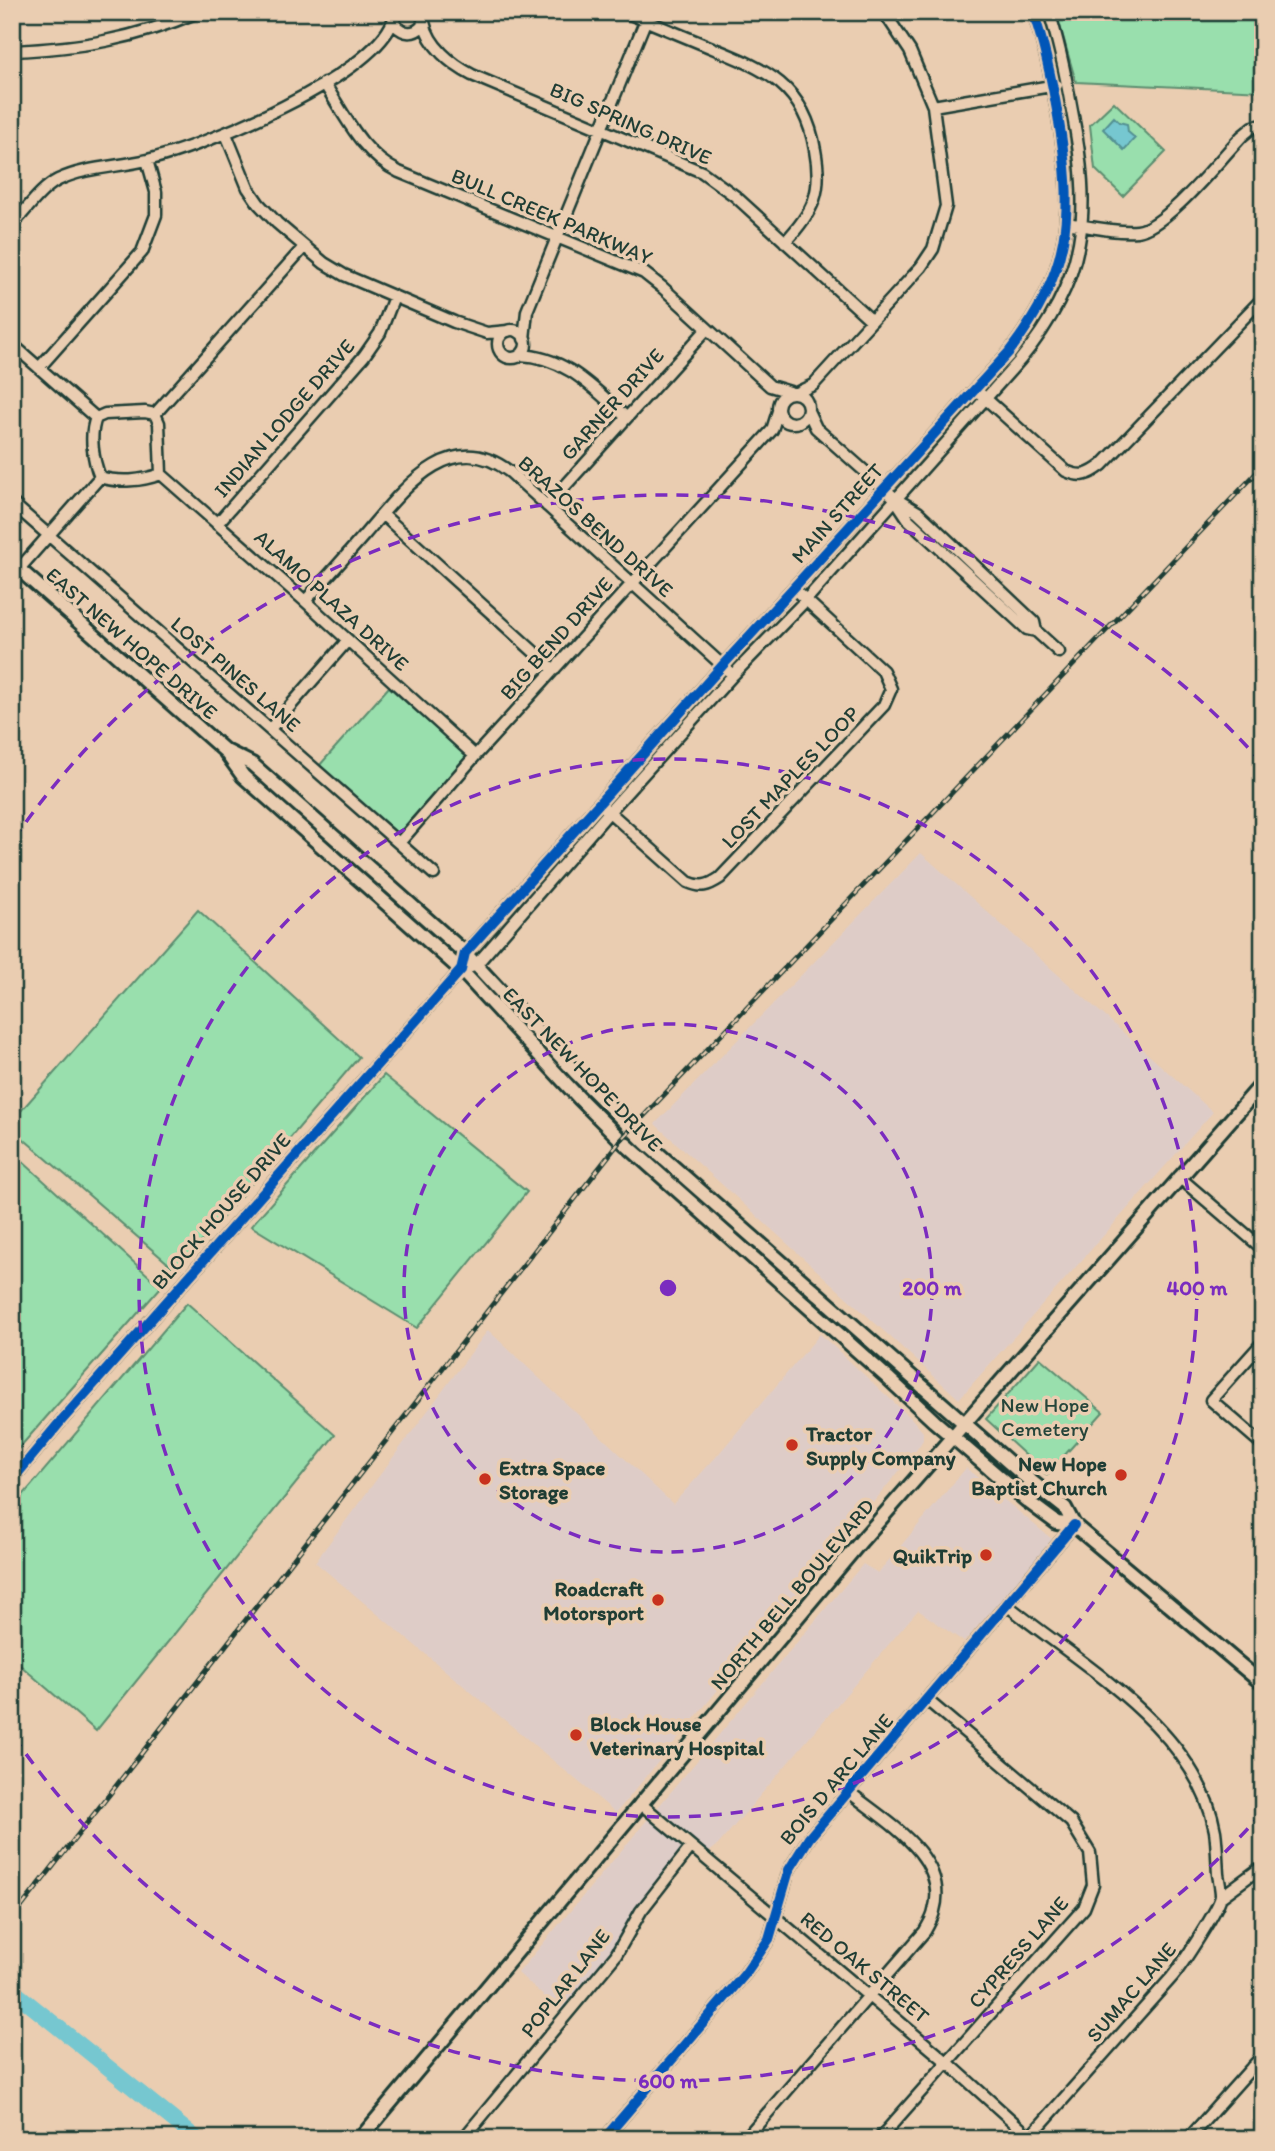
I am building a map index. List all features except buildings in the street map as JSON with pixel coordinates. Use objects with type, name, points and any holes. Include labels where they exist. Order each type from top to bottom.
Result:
[{"type":"main road","name":"EAST NEW HOPE DRIVE","points":[[16,566],[225,751],[243,776],[461,970],[621,1140],[1026,1500],[1057,1523],[1074,1525]]},
{"type":"main road","name":"EAST NEW HOPE DRIVE","points":[[225,751],[251,764],[465,953],[575,1072],[646,1143],[963,1423],[1065,1508],[1074,1525]]},
{"type":"main road","name":"NORTH BELL BOULEVARD","points":[[360,2139],[951,1436],[1263,1083]]},
{"type":"main road","points":[[1074,1525],[1263,1684]]},
{"type":"street","points":[[12,51],[52,49],[122,39],[161,28],[198,12]]},
{"type":"street","points":[[625,12],[648,16],[752,64],[780,81],[797,100],[810,125],[817,155],[818,184],[812,208],[785,242]]},
{"type":"street","points":[[816,428],[793,423],[781,417],[778,409],[782,397],[813,385],[921,267],[933,249],[946,206],[933,106],[910,51],[884,12]]},
{"type":"street","name":"MAIN STREET","points":[[461,970],[465,953],[1009,352],[1044,300],[1062,249],[1066,223],[1067,171],[1053,85],[1033,12]]},
{"type":"street","name":"MAIN STREET","points":[[476,965],[609,812],[806,600],[986,399],[1039,338],[1058,308],[1078,252],[1082,225],[1082,169],[1068,83],[1049,12]]},
{"type":"street","points":[[389,33],[419,29],[425,15]]},
{"type":"street","points":[[393,17],[407,32],[427,36],[425,15]]},
{"type":"street","points":[[520,355],[525,348],[527,311],[648,16]]},
{"type":"street","points":[[12,225],[55,182],[73,174],[147,160],[226,134],[269,115],[357,61],[389,33],[393,17]]},
{"type":"street","name":"BIG SPRING DRIVE","points":[[427,36],[448,59],[472,75],[702,172],[734,196],[872,321]]},
{"type":"street","name":"BULL CREEK PARKWAY","points":[[324,83],[365,147],[379,161],[399,172],[644,273],[770,386],[793,393]]},
{"type":"street","points":[[933,106],[1068,83]]},
{"type":"street","points":[[1066,223],[1127,231],[1149,228],[1168,215],[1242,136],[1253,127],[1263,125]]},
{"type":"street","points":[[226,134],[248,187],[259,204],[324,263],[394,297],[487,333],[519,333],[539,356]]},
{"type":"street","points":[[39,368],[142,252],[156,215],[156,192],[147,160]]},
{"type":"street","points":[[155,414],[304,247]]},
{"type":"street","name":"INDIAN LODGE DRIVE","points":[[217,524],[364,356],[380,333],[394,297]]},
{"type":"street","points":[[975,389],[1066,471],[1075,475],[1088,475],[1102,465],[1263,298]]},
{"type":"street","points":[[499,350],[498,341],[527,311]]},
{"type":"street","name":"GARNER DRIVE","points":[[547,506],[707,329]]},
{"type":"street","points":[[487,333],[508,358],[520,355],[539,356],[572,370],[626,417]]},
{"type":"street","points":[[12,344],[96,418]]},
{"type":"street","points":[[793,423],[804,419],[813,385]]},
{"type":"street","name":"BULL CREEK PARKWAY","points":[[770,386],[778,409]]},
{"type":"street","points":[[793,393],[803,397],[816,428],[884,489],[918,513],[1034,622],[1036,631],[1059,652]]},
{"type":"street","name":"BIG BEND DRIVE","points":[[399,843],[772,430],[778,409]]},
{"type":"street","points":[[105,414],[155,414],[159,423],[161,474],[150,478],[112,481],[100,477],[96,468],[92,428],[96,418],[105,414]]},
{"type":"street","name":"BIG BEND DRIVE","points":[[772,430],[793,423]]},
{"type":"street","name":"BRAZOS BEND DRIVE","points":[[305,601],[412,481],[426,470],[457,457],[473,457],[505,468],[733,676]]},
{"type":"street","name":"ALAMO PLAZA DRIVE","points":[[161,474],[475,756]]},
{"type":"street","points":[[16,566],[49,536],[100,477]]},
{"type":"street","name":"LOST PINES LANE","points":[[12,503],[434,874]]},
{"type":"street","points":[[382,514],[554,670]]},
{"type":"street","name":"LOST MAPLES LOOP","points":[[599,802],[688,882],[703,886],[712,883],[720,878],[884,705],[891,689],[884,671],[794,589]]},
{"type":"street","points":[[270,729],[348,640]]},
{"type":"street","points":[[461,970],[476,965]]},
{"type":"street","name":"BLOCK HOUSE DRIVE","points":[[12,1480],[61,1421],[461,970]]},
{"type":"street","points":[[1179,1177],[1263,1249]]},
{"type":"street","points":[[1263,1342],[1211,1399],[1263,1445]]},
{"type":"street","name":"BOIS D ARC LANE","points":[[604,2139],[745,1974],[769,1940],[784,1883],[796,1855],[1074,1525]]},
{"type":"street","points":[[1007,1605],[1129,1698],[1151,1720],[1182,1759],[1210,1814],[1215,1832],[1221,1897]]},
{"type":"street","name":"CYPRESS LANE","points":[[880,2139],[1084,1908],[1093,1885],[1090,1853],[1071,1822],[927,1700]]},
{"type":"street","points":[[745,2139],[925,1931],[935,1910],[936,1885],[929,1864],[912,1841],[848,1791]]},
{"type":"street","name":"RED OAK STREET","points":[[640,1803],[947,2062],[1029,2138]]},
{"type":"street","name":"POPLAR LANE","points":[[463,2139],[616,1955],[641,1912],[691,1847]]},
{"type":"street","points":[[1221,1897],[1263,1866]]},
{"type":"street","name":"SUMAC LANE","points":[[1029,2138],[1172,1977],[1190,1954],[1221,1897]]},
{"type":"street","points":[[1188,2139],[1263,2056]]},
{"type":"street","points":[[1252,2067],[1263,2076]]},
{"type":"shaded area","points":[[921,853],[1213,1112],[959,1399],[655,1124]]},
{"type":"shaded area","points":[[488,1330],[673,1504],[820,1334],[923,1432],[923,1440],[915,1452],[616,1813],[315,1562]]},
{"type":"shaded area","points":[[966,1468],[1053,1540],[964,1642],[918,1610],[718,1845],[708,1853],[697,1845],[645,1914],[618,1960],[568,2018],[518,1973],[863,1564],[878,1573]]},
{"type":"green space","points":[[1056,12],[1263,12],[1263,91],[1076,82]]},
{"type":"green space","points":[[1114,102],[1166,152],[1123,196],[1095,169],[1090,125]]},
{"type":"green space","points":[[389,687],[467,756],[398,834],[319,766]]},
{"type":"green space","points":[[198,910],[359,1057],[177,1271],[12,1129],[12,1121]]},
{"type":"green space","points":[[384,1075],[527,1192],[417,1328],[251,1226]]},
{"type":"green space","points":[[12,1152],[161,1287],[12,1456]]},
{"type":"green space","points":[[187,1303],[335,1435],[96,1731],[12,1658],[12,1508]]},
{"type":"green space","name":"New Hope Cemetery","points":[[1040,1358],[1103,1412],[1047,1475],[986,1419]]},
{"type":"water","points":[[1114,117],[1127,124],[1128,132],[1135,138],[1124,150],[1103,129]]},
{"type":"waterway","points":[[12,1990],[197,2139]]},
{"type":"railway","points":[[12,1919],[621,1140],[1263,466]]},
{"type":"cycle path","points":[[12,1480],[61,1421],[461,970],[465,953],[1009,352],[1030,323],[1056,268],[1066,213],[1066,183],[1058,116],[1048,64],[1033,12]]},
{"type":"cycle path","points":[[604,2139],[745,1974],[769,1939],[789,1870],[809,1838],[1074,1525]]},
{"type":"place","name":"Tractor Supply Company","points":[[792,1445]]},
{"type":"place","name":"New Hope Baptist Church","points":[[1121,1475]]},
{"type":"place","name":"Extra Space Storage","points":[[485,1479]]},
{"type":"place","name":"QuikTrip","points":[[986,1555]]},
{"type":"place","name":"Roadcraft Motorsport","points":[[658,1600]]},
{"type":"place","name":"Block House Veterinary Hospital","points":[[576,1735]]}]
